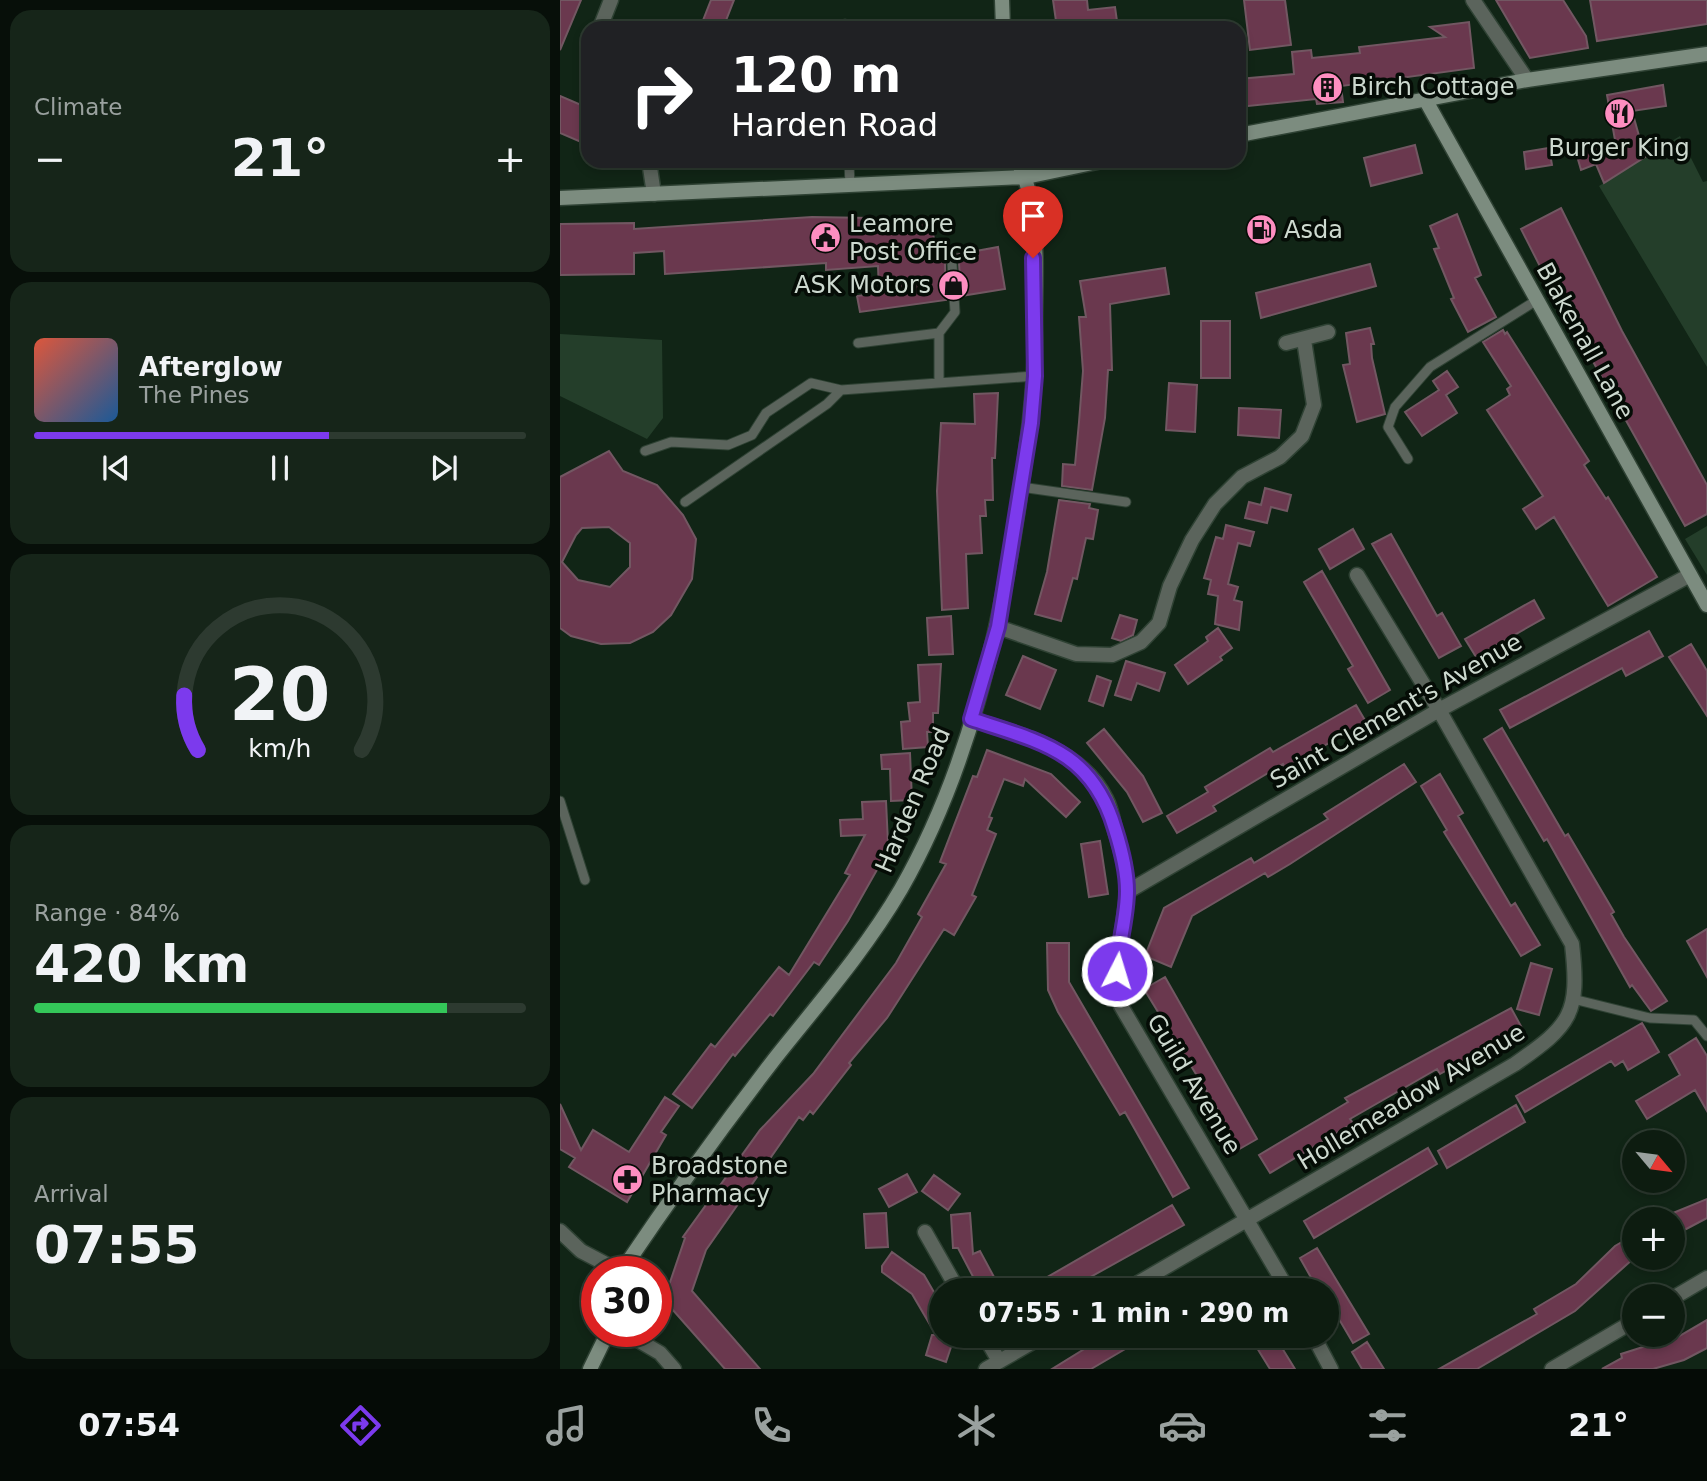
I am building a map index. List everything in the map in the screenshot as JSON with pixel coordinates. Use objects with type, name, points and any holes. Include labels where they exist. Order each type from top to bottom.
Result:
[{"type":"street","points":[[603,21],[611,0]]},
{"type":"street","points":[[1002,0],[1003,21]]},
{"type":"street","points":[[1473,0],[1527,80]]},
{"type":"street","points":[[1246,134],[1527,80],[1707,54]]},
{"type":"street","name":"Blakenall Lane","points":[[1425,99],[1707,605]]},
{"type":"street","points":[[650,168],[654,194]]},
{"type":"street","points":[[1021,168],[1026,177]]},
{"type":"street","points":[[560,198],[1026,177],[1069,168]]},
{"type":"street","name":"Harden Road","points":[[632,1256],[705,1149],[871,936],[900,891],[924,846],[971,719],[998,627],[1021,487],[1035,376],[1032,218],[1026,177]]},
{"type":"street","points":[[1286,343],[1328,332]]},
{"type":"street","points":[[998,627],[1076,654],[1112,655],[1141,642],[1159,623],[1170,586],[1192,540],[1215,505],[1242,477],[1280,457],[1302,436],[1314,405],[1304,340]]},
{"type":"street","name":"Hollemeadow Avenue","points":[[1147,1278],[1515,1064],[1552,1038],[1568,1019],[1577,984],[1572,944],[1439,710],[1357,575]]},
{"type":"street","name":"Saint Clement's Avenue","points":[[1127,892],[1439,710],[1690,575]]},
{"type":"street","name":"Guild Avenue","points":[[971,719],[1038,741],[1088,773],[1107,799],[1122,852],[1127,892],[1118,955],[1117,987],[1121,1006],[1250,1220],[1281,1278]]},
{"type":"street","points":[[560,1231],[581,1251],[591,1256]]},
{"type":"street","points":[[925,1232],[951,1278]]},
{"type":"street","points":[[1685,1291],[1707,1278]]},
{"type":"street","points":[[1552,1369],[1622,1328]]},
{"type":"street","points":[[590,1369],[601,1347]]},
{"type":"street","points":[[650,1347],[660,1353],[674,1369]]},
{"type":"street","points":[[988,1348],[993,1365],[1022,1348]]},
{"type":"street","points":[[1320,1348],[1331,1369]]},
{"type":"lane","points":[[849,168],[850,186]]},
{"type":"lane","points":[[939,383],[939,333],[956,312],[952,264]]},
{"type":"lane","points":[[1408,458],[1388,427],[1395,407],[1436,362],[1537,300]]},
{"type":"lane","points":[[858,343],[939,333]]},
{"type":"lane","points":[[645,451],[671,442],[728,445],[752,435],[766,413],[811,383],[841,390],[1035,376]]},
{"type":"lane","points":[[685,502],[827,404],[841,390]]},
{"type":"lane","points":[[1021,487],[1126,502]]},
{"type":"lane","points":[[560,801],[585,880]]},
{"type":"lane","points":[[1573,999],[1650,1018],[1694,1020],[1707,1036]]},
{"type":"green space","points":[[1680,136],[1703,182],[1707,181],[1707,367],[1599,186]]},
{"type":"green space","points":[[560,334],[662,340],[663,418],[647,439],[560,396]]},
{"type":"green space","points":[[1707,526],[1707,575],[1685,539]]},
{"type":"building","points":[[560,0],[581,0],[560,50]]},
{"type":"building","points":[[711,0],[734,0],[726,21],[703,21]]},
{"type":"building","points":[[1053,0],[1087,0],[1088,10],[1115,7],[1117,21],[1056,21]]},
{"type":"building","points":[[1244,0],[1285,0],[1291,45],[1250,50]]},
{"type":"building","points":[[1496,0],[1563,0],[1586,36],[1588,48],[1530,58]]},
{"type":"building","points":[[1590,0],[1707,0],[1707,24],[1597,41]]},
{"type":"building","points":[[1469,22],[1474,68],[1341,86],[1343,102],[1317,104],[1316,99],[1246,106],[1246,78],[1294,74],[1292,52],[1311,50],[1312,58],[1360,53],[1359,47],[1445,37],[1430,27]]},
{"type":"building","points":[[1663,85],[1666,106],[1632,111],[1645,157],[1604,183],[1596,164],[1581,170],[1575,149],[1615,140],[1607,95]]},
{"type":"building","points":[[560,96],[581,105],[581,142],[560,133]]},
{"type":"building","points":[[1415,145],[1422,173],[1371,186],[1364,158]]},
{"type":"building","points":[[1549,148],[1552,165],[1526,169],[1524,152]]},
{"type":"building","points":[[1561,208],[1622,331],[1707,485],[1707,514],[1685,526],[1586,349],[1583,351],[1521,229]]},
{"type":"building","points":[[1457,214],[1481,275],[1475,278],[1496,317],[1468,332],[1451,299],[1454,298],[1434,249],[1439,248],[1430,226]]},
{"type":"building","points":[[812,217],[930,219],[938,258],[998,247],[1005,289],[961,296],[959,263],[952,257],[945,264],[946,300],[860,312],[857,296],[879,293],[878,266],[826,270],[826,263],[665,274],[664,251],[634,253],[634,274],[560,275],[560,224],[634,223],[634,229]]},
{"type":"building","points":[[1370,264],[1376,286],[1261,318],[1256,293]]},
{"type":"building","points":[[1165,268],[1169,294],[1110,304],[1112,370],[1108,370],[1105,418],[1092,490],[1062,486],[1063,464],[1075,465],[1079,422],[1083,371],[1079,317],[1086,317],[1080,281]]},
{"type":"building","points":[[1201,321],[1230,321],[1230,378],[1201,378]]},
{"type":"building","points":[[1370,328],[1374,344],[1371,344],[1372,358],[1385,414],[1357,422],[1343,365],[1350,364],[1346,333]]},
{"type":"building","points":[[1503,330],[1505,334],[1507,332],[1589,461],[1584,465],[1606,499],[1608,497],[1657,577],[1608,606],[1554,517],[1536,529],[1523,509],[1543,496],[1487,410],[1510,395],[1507,389],[1511,386],[1483,342]]},
{"type":"building","points":[[1447,371],[1458,387],[1446,395],[1457,413],[1422,436],[1405,412],[1439,390],[1433,381]]},
{"type":"building","points":[[1169,383],[1197,385],[1195,432],[1166,430]]},
{"type":"building","points":[[998,393],[995,458],[992,458],[993,500],[985,500],[986,516],[980,516],[982,553],[966,554],[968,608],[942,610],[937,491],[941,423],[975,424],[974,394]]},
{"type":"building","points":[[1239,408],[1281,410],[1279,438],[1238,435]]},
{"type":"building","points":[[609,451],[623,471],[657,485],[683,515],[696,539],[692,579],[671,615],[653,632],[630,643],[601,644],[571,636],[560,628],[560,477]],"holes":[[[609,527],[630,543],[630,567],[610,587],[578,580],[562,562],[582,528]]]},
{"type":"building","points":[[1265,488],[1291,495],[1287,511],[1271,507],[1267,523],[1245,518],[1249,502],[1261,505]]},
{"type":"building","points":[[1059,500],[1090,504],[1089,508],[1098,510],[1093,539],[1086,538],[1077,579],[1073,578],[1061,621],[1035,614],[1047,572]]},
{"type":"building","points":[[1226,525],[1254,532],[1250,546],[1238,543],[1228,584],[1238,587],[1234,600],[1242,602],[1239,630],[1215,624],[1218,596],[1208,594],[1211,580],[1204,578],[1216,537],[1223,539]]},
{"type":"building","points":[[1353,529],[1364,549],[1330,569],[1319,549]]},
{"type":"building","points":[[1391,534],[1437,616],[1442,613],[1461,646],[1439,658],[1372,544]]},
{"type":"building","points":[[1322,571],[1390,690],[1368,703],[1348,669],[1353,666],[1304,582]]},
{"type":"building","points":[[1534,600],[1544,618],[1476,657],[1465,639]]},
{"type":"building","points":[[1120,615],[1137,620],[1133,635],[1121,641],[1112,638]]},
{"type":"building","points":[[951,616],[953,654],[929,655],[927,618]]},
{"type":"building","points":[[1218,628],[1232,648],[1220,657],[1222,660],[1188,684],[1175,665],[1208,641],[1206,637]]},
{"type":"building","points":[[1649,631],[1663,656],[1626,676],[1622,668],[1510,728],[1500,710]]},
{"type":"building","points":[[1691,644],[1707,671],[1707,716],[1669,657]]},
{"type":"building","points":[[1023,656],[1056,670],[1040,709],[1006,695]]},
{"type":"building","points":[[1126,661],[1165,673],[1159,691],[1137,683],[1131,700],[1115,695]]},
{"type":"building","points":[[941,664],[938,713],[933,713],[933,732],[927,732],[928,747],[903,749],[901,722],[910,721],[908,703],[920,702],[918,665]]},
{"type":"building","points":[[1097,676],[1111,681],[1103,706],[1089,701]]},
{"type":"building","points":[[1356,705],[1366,722],[1285,768],[1283,764],[1213,806],[1216,811],[1177,833],[1167,816],[1208,792],[1205,787],[1270,748],[1273,752]]},
{"type":"building","points":[[1502,728],[1565,836],[1568,834],[1614,912],[1611,914],[1624,937],[1667,1001],[1651,1011],[1632,985],[1630,987],[1547,839],[1544,841],[1484,739]]},
{"type":"building","points":[[1104,729],[1143,776],[1162,813],[1143,822],[1127,792],[1087,743]]},
{"type":"building","points":[[987,750],[1051,774],[1080,802],[1066,817],[1025,779],[1023,786],[1004,779],[989,817],[992,818],[987,830],[996,834],[972,895],[976,897],[954,935],[944,929],[887,1018],[849,1063],[851,1065],[813,1114],[810,1111],[803,1120],[799,1117],[706,1250],[692,1291],[760,1369],[725,1369],[672,1309],[672,1276],[685,1238],[683,1237],[760,1130],[813,1074],[896,963],[922,917],[918,914],[946,864],[940,862],[973,776],[977,777]]},
{"type":"building","points":[[910,753],[912,800],[891,801],[890,769],[882,769],[881,755]]},
{"type":"building","points":[[1404,764],[1416,782],[1290,864],[1268,877],[1265,873],[1192,916],[1171,967],[1145,956],[1164,908],[1251,858],[1254,863],[1328,819],[1324,814]]},
{"type":"building","points":[[1440,774],[1463,813],[1458,816],[1511,906],[1515,903],[1540,945],[1521,956],[1444,832],[1447,830],[1421,786]]},
{"type":"building","points":[[886,801],[888,843],[891,845],[848,921],[819,965],[814,962],[773,1016],[770,1014],[735,1056],[733,1054],[692,1108],[673,1094],[711,1044],[715,1047],[779,967],[789,975],[850,875],[845,873],[865,835],[841,836],[840,820],[863,819],[862,802]]},
{"type":"building","points":[[1100,841],[1108,894],[1089,897],[1081,844]]},
{"type":"building","points":[[1707,929],[1707,977],[1687,941]]},
{"type":"building","points":[[1047,943],[1069,943],[1069,982],[1189,1188],[1173,1197],[1125,1112],[1120,1115],[1058,1012],[1048,990]]},
{"type":"building","points":[[1531,963],[1552,969],[1539,1015],[1517,1009]]},
{"type":"building","points":[[1165,977],[1257,1139],[1236,1151],[1217,1118],[1221,1115],[1144,989]]},
{"type":"building","points":[[1511,1008],[1522,1028],[1440,1074],[1437,1069],[1350,1119],[1353,1123],[1270,1173],[1259,1155],[1348,1102],[1345,1098]]},
{"type":"building","points":[[1642,1023],[1659,1052],[1628,1070],[1623,1061],[1615,1066],[1611,1061],[1525,1112],[1516,1096]]},
{"type":"building","points":[[1696,1038],[1707,1056],[1707,1111],[1695,1090],[1647,1119],[1636,1101],[1680,1075],[1669,1055]]},
{"type":"building","points":[[665,1097],[679,1106],[661,1132],[666,1135],[627,1202],[569,1167],[575,1158],[560,1149],[560,1104],[581,1150],[593,1130],[629,1152]]},
{"type":"building","points":[[1516,1105],[1525,1122],[1447,1168],[1438,1151]]},
{"type":"building","points":[[1428,1148],[1437,1164],[1314,1238],[1304,1221]]},
{"type":"building","points":[[907,1174],[917,1192],[889,1207],[879,1189]]},
{"type":"building","points":[[934,1175],[960,1194],[948,1210],[922,1191]]},
{"type":"building","points":[[1707,1199],[1707,1218],[1685,1230],[1685,1208]]},
{"type":"building","points":[[1172,1205],[1184,1225],[1089,1278],[1046,1278]]},
{"type":"building","points":[[886,1213],[888,1247],[866,1248],[864,1214]]},
{"type":"building","points":[[970,1213],[973,1254],[980,1251],[995,1278],[974,1278],[958,1248],[953,1248],[951,1215]]},
{"type":"building","points":[[1622,1242],[1622,1269],[1575,1311],[1477,1369],[1439,1369],[1537,1314],[1534,1309],[1576,1284]]},
{"type":"building","points":[[1317,1248],[1335,1278],[1311,1278],[1300,1258]]},
{"type":"building","points":[[892,1252],[924,1275],[929,1284],[929,1323],[912,1294],[882,1272],[882,1266]]},
{"type":"building","points":[[1339,1284],[1369,1334],[1353,1343],[1339,1319]]},
{"type":"building","points":[[1707,1320],[1707,1348],[1684,1360],[1653,1369],[1602,1369],[1622,1358],[1621,1354],[1643,1347],[1685,1347],[1685,1333]]},
{"type":"building","points":[[1367,1342],[1384,1369],[1362,1369],[1352,1352]]},
{"type":"building","points":[[929,1345],[929,1348],[951,1348],[946,1362],[926,1355]]},
{"type":"building","points":[[1086,1348],[1127,1348],[1091,1369],[1052,1369]]},
{"type":"building","points":[[1257,1348],[1282,1348],[1295,1369],[1270,1369]]},
{"type":"place","name":"Birch Cottage","points":[[1328,87]]},
{"type":"place","name":"Burger King","points":[[1619,114]]},
{"type":"place","name":"Asda","points":[[1261,230]]},
{"type":"place","name":"Leamore Post Office","points":[[826,238]]},
{"type":"place","name":"ASK Motors","points":[[954,285]]},
{"type":"place","name":"Broadstone Pharmacy","points":[[628,1180]]},
{"type":"route","points":[[1033,258],[1035,376],[1031,423],[998,627],[971,719],[1038,741],[1060,752],[1088,773],[1107,799],[1122,852],[1127,892],[1117,971]]}]
